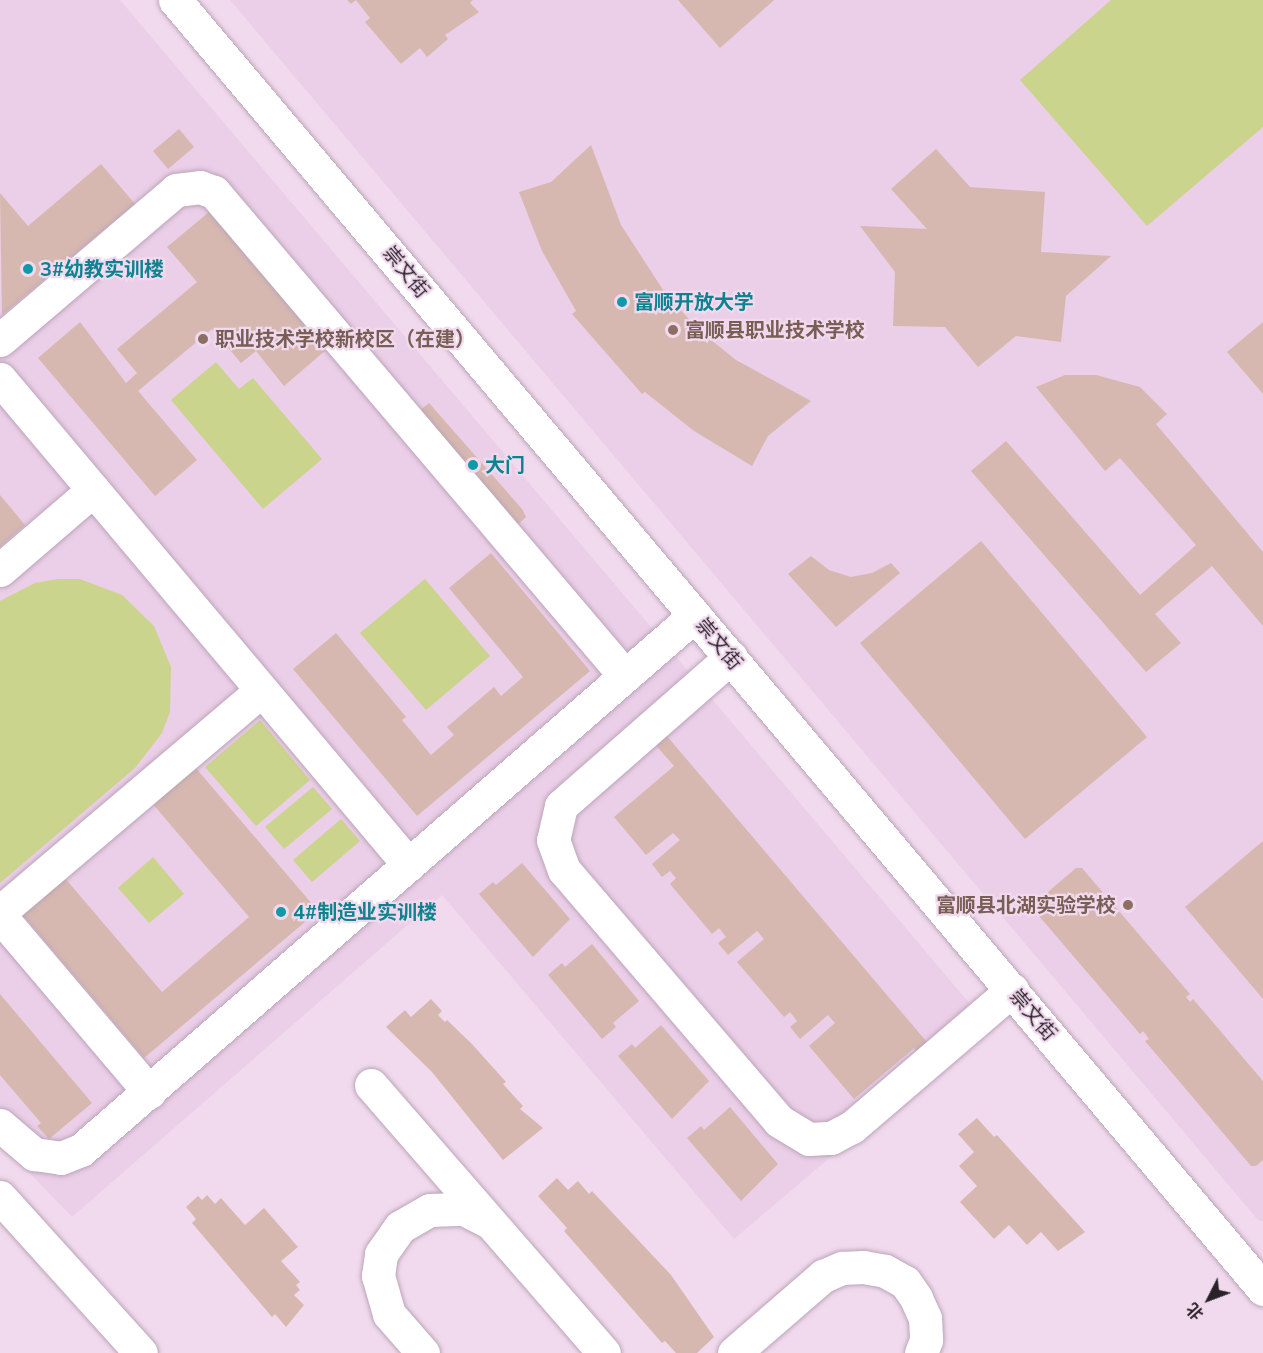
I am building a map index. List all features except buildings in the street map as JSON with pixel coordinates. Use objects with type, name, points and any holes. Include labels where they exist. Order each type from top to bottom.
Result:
[{"type":"street","name":"崇文街","points":[[175,0],[1263,1288]]},
{"type":"street","points":[[0,340],[176,190],[200,186],[214,192],[625,676]]},
{"type":"street","points":[[0,379],[409,865]]},
{"type":"street","points":[[0,570],[93,490]]},
{"type":"street","points":[[0,1125],[25,1149],[44,1157],[61,1158],[81,1150],[695,615]]},
{"type":"street","points":[[731,657],[561,806],[553,840],[564,870],[778,1121],[809,1139],[831,1138],[852,1127],[1012,990]]},
{"type":"street","points":[[149,1092],[0,914],[262,690]]},
{"type":"street","points":[[371,1085],[604,1353]]},
{"type":"street","points":[[0,1197],[141,1353]]},
{"type":"street","points":[[423,1353],[388,1314],[378,1276],[381,1254],[400,1227],[430,1210],[464,1209],[490,1222]]},
{"type":"street","points":[[734,1353],[823,1276],[842,1268],[862,1267],[885,1271],[904,1282],[916,1298],[924,1318],[926,1340],[921,1353]]},
{"type":"shaded area","name":"职业技术学校新校区（在建）","points":[[0,0],[120,0],[987,1024],[734,1239],[442,895],[72,1217],[0,1142]]},
{"type":"shaded area","name":"富顺县北湖实验学校","points":[[230,0],[1263,0],[1263,1221],[1258,1220]]},
{"type":"green space","points":[[1111,0],[1263,0],[1263,127],[1147,226],[1020,80]]},
{"type":"green space","points":[[216,362],[239,389],[253,378],[322,459],[263,509],[171,400]]},
{"type":"green space","points":[[58,579],[80,579],[122,595],[154,626],[171,667],[170,712],[162,733],[135,768],[0,883],[0,601],[35,583]]},
{"type":"green space","points":[[425,579],[490,656],[426,710],[360,633]]},
{"type":"green space","points":[[260,720],[310,780],[256,826],[205,767]]},
{"type":"green space","points":[[313,787],[332,809],[284,849],[265,827]]},
{"type":"green space","points":[[341,819],[360,841],[312,882],[293,860]]},
{"type":"green space","points":[[153,857],[184,894],[149,923],[118,888]]},
{"type":"place","name":"3#幼教实训楼","points":[[28,269]]},
{"type":"place","name":"富顺开放大学","points":[[622,302]]},
{"type":"place","name":"富顺县职业技术学校","points":[[673,330]]},
{"type":"place","name":"职业技术学校新校区（在建）","points":[[203,339]]},
{"type":"place","name":"大门","points":[[473,465]]},
{"type":"place","name":"富顺县北湖实验学校","points":[[1128,905]]},
{"type":"place","name":"4#制造业实训楼","points":[[281,912]]}]
